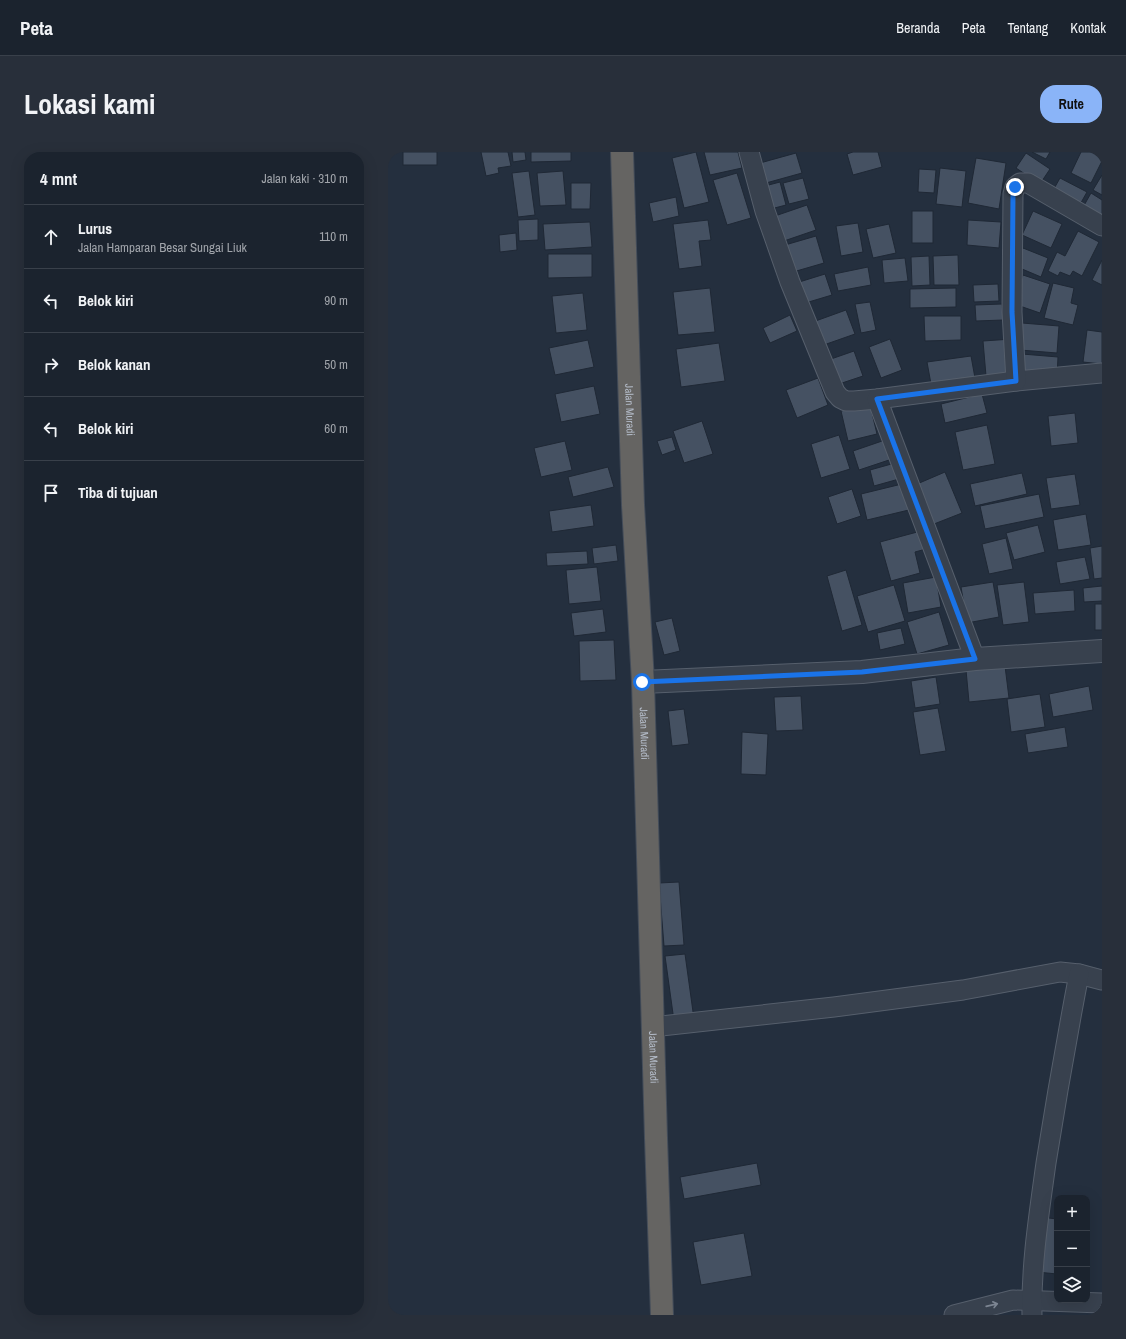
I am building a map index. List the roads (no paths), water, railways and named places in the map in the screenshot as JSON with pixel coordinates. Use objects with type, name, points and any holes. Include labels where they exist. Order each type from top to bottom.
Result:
[{"type":"highway","name":"Jalan Muradi","points":[[625,153],[633,505],[642,682],[662,1315]]},
{"type":"street","points":[[749,152],[768,218],[790,282],[835,392],[840,398],[846,401],[877,399],[1016,381],[1102,373]]},
{"type":"street","points":[[1016,381],[1012,312],[1013,194],[1015,187],[1020,183],[1028,183],[1102,226]]},
{"type":"street","points":[[877,399],[975,659]]},
{"type":"street","points":[[642,682],[862,672],[975,659],[1102,651]]},
{"type":"street","points":[[652,1027],[834,1008],[963,990],[1060,972],[1079,974],[1102,980]]},
{"type":"street","points":[[1032,1308],[1040,1205],[1059,1080],[1079,974]]},
{"type":"street","points":[[954,1315],[1013,1300],[1032,1308],[1102,1303]]}]
